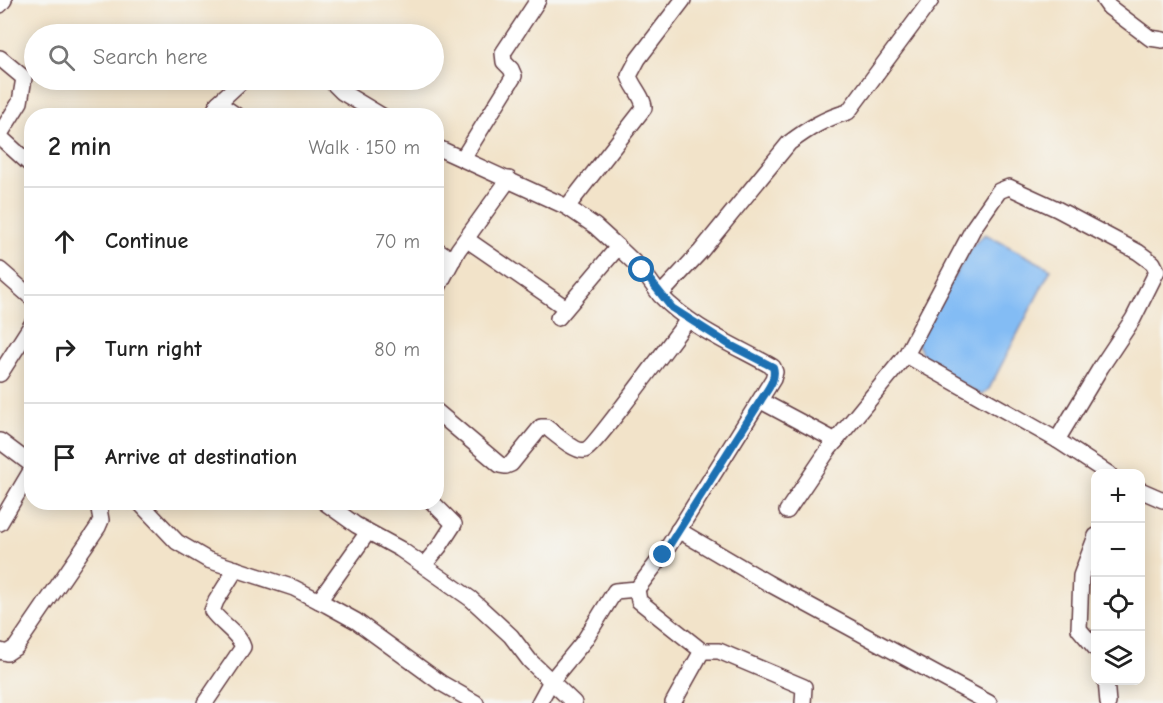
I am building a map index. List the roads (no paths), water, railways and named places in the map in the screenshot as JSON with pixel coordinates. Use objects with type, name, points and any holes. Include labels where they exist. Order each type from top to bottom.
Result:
[{"type":"street","points":[[0,5],[4,0]]},
{"type":"street","points":[[464,158],[514,76],[512,69],[504,62],[503,53],[538,0]]},
{"type":"street","points":[[567,207],[644,108],[644,102],[629,76],[638,59],[683,0]]},
{"type":"street","points":[[660,295],[701,251],[789,143],[831,116],[848,112],[931,0]]},
{"type":"street","points":[[1104,0],[1109,7],[1150,38],[1163,40]]},
{"type":"street","points":[[0,58],[24,78],[20,102],[0,135],[24,158]]},
{"type":"street","points":[[216,108],[233,90]]},
{"type":"street","points":[[340,90],[369,108]]},
{"type":"street","points":[[444,150],[567,207],[595,226],[642,270],[672,308],[688,320],[773,367],[775,372],[773,379],[761,400],[678,530],[637,589],[639,601],[702,651],[719,651],[804,687],[803,703]]},
{"type":"street","points":[[444,276],[466,239],[509,179]]},
{"type":"street","points":[[787,511],[836,441],[906,355],[974,227],[992,199],[1003,188],[1009,187],[1057,209],[1138,252],[1153,263],[1157,271],[1133,319],[1057,440]]},
{"type":"street","points":[[466,239],[562,313],[618,247]]},
{"type":"street","points":[[444,254],[453,260]]},
{"type":"street","points":[[0,270],[24,291]]},
{"type":"street","points":[[444,418],[500,465],[511,464],[542,426],[573,447],[582,451],[587,450],[688,320]]},
{"type":"street","points":[[0,374],[24,336]]},
{"type":"street","points":[[906,355],[1057,440],[1101,469]]},
{"type":"street","points":[[761,400],[797,422],[836,441]]},
{"type":"street","points":[[0,441],[24,459]]},
{"type":"street","points":[[0,523],[24,483]]},
{"type":"street","points":[[1145,492],[1163,500]]},
{"type":"street","points":[[0,651],[7,653],[16,647],[98,527],[101,520],[99,510]]},
{"type":"street","points":[[147,510],[177,542],[208,560],[294,588],[319,600],[356,621],[441,683],[476,703]]},
{"type":"street","points":[[336,510],[424,565],[471,599],[511,636],[530,661],[574,703]]},
{"type":"street","points":[[424,565],[440,547],[454,524],[440,510]]},
{"type":"street","points":[[678,530],[768,583],[989,703]]},
{"type":"street","points":[[319,600],[369,532]]},
{"type":"street","points":[[1091,547],[1081,576],[1079,629],[1091,644]]},
{"type":"street","points":[[205,703],[243,646],[241,640],[218,620],[212,611],[236,569]]},
{"type":"street","points":[[539,703],[551,681],[584,641],[615,591],[637,589]]},
{"type":"street","points":[[673,703],[702,651]]},
{"type":"street","points":[[1106,685],[1108,703]]},
{"type":"water","points":[[985,234],[1051,269],[989,389],[981,395],[927,364],[916,340],[972,246]]}]
